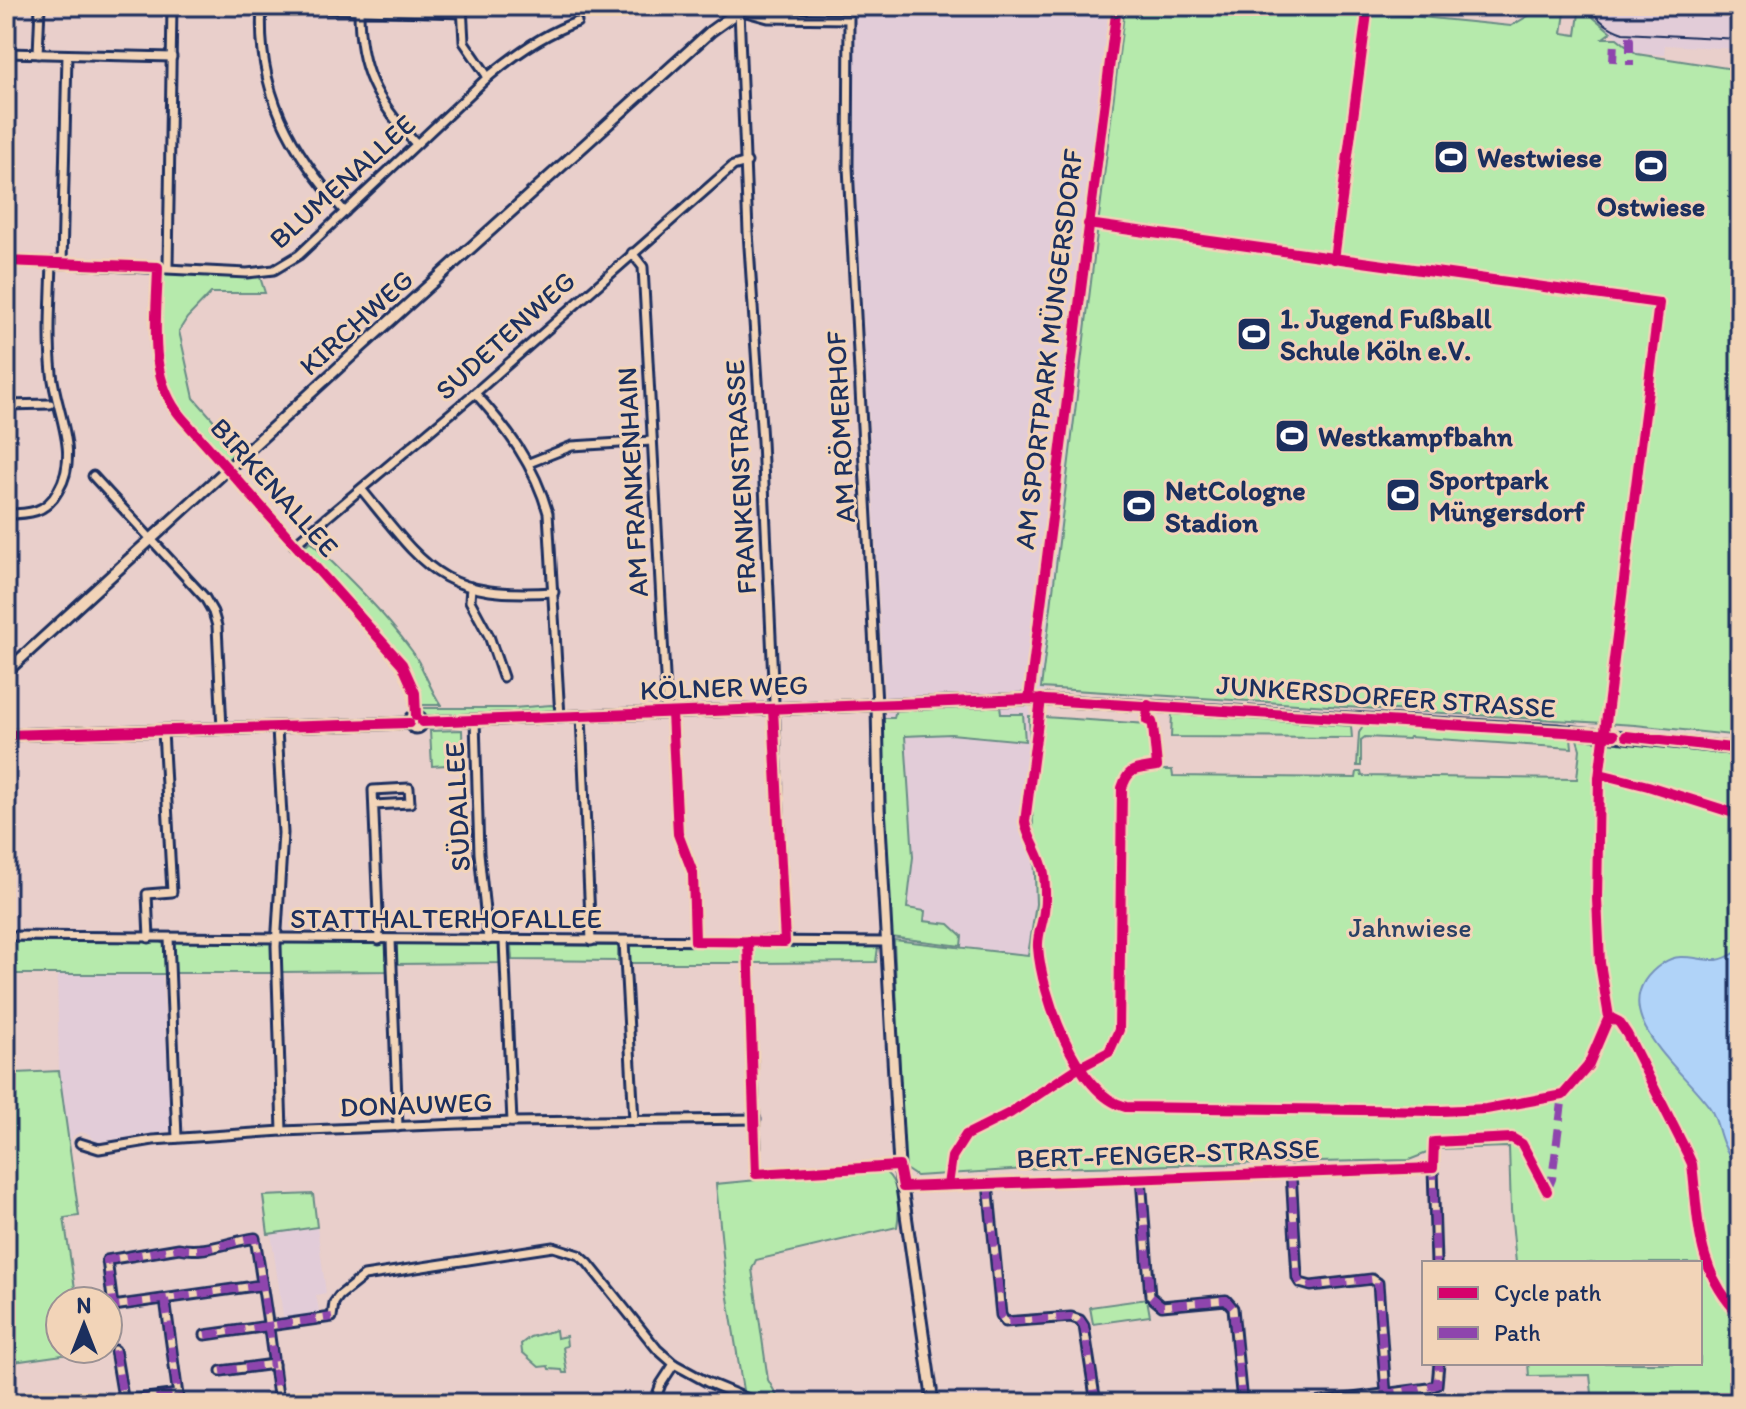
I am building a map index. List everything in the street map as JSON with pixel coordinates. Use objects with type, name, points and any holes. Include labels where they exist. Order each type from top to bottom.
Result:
[{"type":"street","points":[[38,54],[40,6]]},
{"type":"street","points":[[168,267],[172,6]]},
{"type":"street","points":[[236,6],[462,10],[464,42],[488,77]]},
{"type":"street","name":"AM SPORTPARK MÜNGERSDORF","points":[[1029,699],[1117,6]]},
{"type":"street","points":[[262,7],[263,54],[277,110],[300,157],[345,212]]},
{"type":"street","name":"AM RÖMERHOF","points":[[742,7],[768,18],[849,19],[848,167],[899,1166],[933,1403]]},
{"type":"street","name":"FRANKENSTRASSE","points":[[742,7],[749,262],[762,441],[785,942]]},
{"type":"street","name":"KIRCHWEG","points":[[6,672],[711,31],[742,7]]},
{"type":"street","points":[[359,10],[360,52],[375,93],[386,111],[416,144]]},
{"type":"street","name":"BLUMENALLEE","points":[[6,261],[247,273],[274,270],[299,255],[517,52],[554,30],[577,22]]},
{"type":"street","points":[[6,53],[172,57]]},
{"type":"street","points":[[62,263],[67,55]]},
{"type":"street","name":"SUDETENWEG","points":[[294,545],[475,393],[733,166],[747,162]]},
{"type":"street","name":"AM FRANKENHAIN","points":[[632,253],[643,267],[678,834],[693,873],[695,941]]},
{"type":"street","points":[[6,514],[36,512],[47,506],[64,481],[68,466],[65,428],[52,373],[52,262]]},
{"type":"street","name":"BIRKENALLEE","points":[[158,267],[157,348],[160,380],[175,410],[402,664],[412,681],[416,720]]},
{"type":"street","points":[[475,393],[508,430],[529,463],[541,487],[548,513],[560,717]]},
{"type":"street","points":[[6,405],[50,404]]},
{"type":"street","points":[[529,463],[572,446],[597,442],[652,441]]},
{"type":"street","points":[[93,476],[205,598],[213,612],[217,626],[222,729]]},
{"type":"street","points":[[362,490],[413,553],[430,569],[451,581],[501,594],[554,592]]},
{"type":"street","points":[[471,587],[470,601],[489,636],[503,677]]},
{"type":"street","name":"KÖLNER WEG","points":[[6,735],[277,729],[416,720],[1029,699]]},
{"type":"street","name":"JUNKERSDORFER STRASSE","points":[[1029,699],[1567,731],[1740,749]]},
{"type":"street","points":[[581,716],[591,941]]},
{"type":"street","name":"SÜDALLEE","points":[[475,720],[479,853],[488,940]]},
{"type":"street","points":[[277,729],[283,833],[276,939],[282,1131]]},
{"type":"street","points":[[149,938],[147,894],[172,892],[163,731]]},
{"type":"street","points":[[374,805],[410,803],[409,788],[373,790],[379,940]]},
{"type":"street","name":"STATTHALTERHOFALLEE","points":[[6,936],[887,942]]},
{"type":"street","points":[[169,938],[177,1138]]},
{"type":"street","points":[[391,940],[398,1127]]},
{"type":"street","points":[[504,941],[512,1122]]},
{"type":"street","points":[[624,941],[634,1121]]},
{"type":"street","points":[[748,941],[756,1147]]},
{"type":"street","name":"DONAUWEG","points":[[80,1143],[99,1149],[177,1138],[282,1131],[512,1122],[756,1119]]},
{"type":"street","name":"BERT-FENGER-STRASSE","points":[[903,1187],[1433,1168],[1436,1261]]},
{"type":"street","points":[[1291,1172],[1297,1278],[1300,1283],[1311,1286],[1372,1279],[1378,1283],[1386,1394]]},
{"type":"street","points":[[1141,1178],[1150,1296],[1162,1306],[1230,1302],[1233,1306],[1242,1403]]},
{"type":"street","points":[[988,1183],[1001,1315],[1005,1322],[1071,1317],[1080,1320],[1084,1326],[1096,1403]]},
{"type":"street","points":[[257,1403],[279,1401],[274,1364],[255,1238],[225,1245],[188,1250],[179,1248],[107,1260],[113,1306],[262,1285]]},
{"type":"street","points":[[205,1335],[332,1317],[334,1303],[339,1296],[364,1276],[553,1247],[579,1255],[588,1263],[657,1349],[674,1364],[707,1382],[758,1403]]},
{"type":"street","points":[[165,1299],[179,1403]]},
{"type":"street","points":[[221,1371],[274,1364]]},
{"type":"street","points":[[654,1403],[674,1364]]},
{"type":"street","points":[[118,1365],[124,1402]]},
{"type":"street","points":[[1314,1403],[1437,1385],[1439,1365]]},
{"type":"street","points":[[108,1403],[178,1394]]},
{"type":"shaded area","points":[[854,6],[1109,6],[1074,293],[1210,317],[1180,618],[1165,696],[1047,689],[1029,706],[1036,904],[1028,955],[894,940],[891,805],[855,172]]},
{"type":"shaded area","points":[[1593,6],[1740,6],[1740,49],[1665,45],[1664,55],[1636,53],[1617,60],[1618,37],[1594,18]]},
{"type":"shaded area","points":[[57,974],[162,974],[171,1131],[97,1142],[80,1132],[73,1136],[69,1144],[59,1071]]},
{"type":"shaded area","points":[[317,1227],[326,1293],[316,1295],[320,1316],[284,1322],[271,1233]]},
{"type":"green space","name":"Sportpark Müngersdorf","points":[[1125,6],[1377,6],[1381,13],[1511,26],[1545,6],[1566,6],[1562,33],[1576,35],[1580,6],[1586,6],[1594,18],[1611,32],[1603,38],[1617,38],[1637,54],[1740,70],[1740,736],[1635,725],[1041,688]]},
{"type":"green space","points":[[160,268],[259,274],[265,293],[211,293],[179,331],[194,398],[239,449],[227,460],[188,424],[168,395],[162,378],[158,342]]},
{"type":"green space","points":[[310,541],[401,636],[441,705],[419,705],[418,685],[408,664],[304,547]]},
{"type":"green space","points":[[1000,705],[1001,714],[1023,714],[1025,741],[951,734],[905,736],[913,857],[907,908],[925,911],[924,921],[949,924],[962,936],[961,946],[891,937],[882,718],[894,718],[896,708]]},
{"type":"green space","points":[[556,706],[556,712],[425,718],[419,708],[513,708]]},
{"type":"green space","points":[[1172,714],[1351,726],[1352,738],[1171,737]]},
{"type":"green space","name":"Jahnwiese","points":[[1029,716],[1148,724],[1151,746],[1161,749],[1161,770],[1172,770],[1173,776],[1356,778],[1357,772],[1361,772],[1362,776],[1577,779],[1580,749],[1576,736],[1740,756],[1740,1403],[1593,1403],[1590,1375],[1529,1376],[1528,1365],[1702,1365],[1702,1261],[1516,1261],[1509,1147],[1437,1149],[1409,1160],[1041,1168],[916,1176],[904,1168],[894,940],[1028,955],[1036,904]]},
{"type":"green space","points":[[1363,725],[1571,737],[1572,748],[1365,737],[1361,740],[1361,766],[1357,766],[1359,733]]},
{"type":"green space","points":[[462,730],[463,764],[432,766],[430,731]]},
{"type":"green space","points":[[172,941],[274,942],[274,973],[172,973]]},
{"type":"green space","points":[[160,942],[164,944],[165,974],[6,974],[6,944]]},
{"type":"green space","points":[[279,943],[388,943],[389,971],[279,972]]},
{"type":"green space","points":[[393,944],[502,944],[502,963],[394,964]]},
{"type":"green space","points":[[511,945],[618,946],[618,961],[512,960]]},
{"type":"green space","points":[[626,945],[745,945],[745,963],[627,963]]},
{"type":"green space","points":[[752,946],[878,947],[876,962],[754,963]]},
{"type":"green space","points":[[6,1031],[14,1031],[16,1073],[59,1071],[79,1216],[64,1218],[74,1285],[44,1285],[44,1358],[6,1363]]},
{"type":"green space","points":[[885,1172],[896,1190],[897,1227],[756,1260],[752,1269],[768,1380],[781,1403],[745,1403],[726,1285],[716,1184]]},
{"type":"green space","points":[[313,1194],[317,1227],[268,1234],[263,1196]]},
{"type":"green space","points":[[1147,1299],[1150,1316],[1093,1324],[1090,1307]]},
{"type":"green space","points":[[556,1330],[557,1338],[566,1336],[567,1346],[563,1347],[567,1373],[549,1369],[548,1366],[539,1367],[522,1352],[521,1344],[530,1337]]},
{"type":"water","points":[[1740,950],[1740,1176],[1710,1108],[1651,1038],[1641,1018],[1638,999],[1645,981],[1670,959],[1717,960]]},
{"type":"tram line","points":[[883,6],[903,11],[918,6]]},
{"type":"tram line","points":[[1589,6],[1603,23],[1623,33],[1740,39]]},
{"type":"marked path","points":[[1626,40],[1630,40],[1630,65]]},
{"type":"marked path","points":[[1613,62],[1614,41]]},
{"type":"marked path","points":[[1547,1191],[1552,1179],[1563,1095]]},
{"type":"marked path","points":[[1433,1163],[1436,1261]]},
{"type":"marked path","points":[[1291,1172],[1297,1278],[1300,1283],[1311,1286],[1372,1279],[1378,1283],[1386,1394]]},
{"type":"marked path","points":[[1141,1178],[1150,1296],[1162,1306],[1226,1300],[1233,1308],[1242,1403]]},
{"type":"marked path","points":[[988,1183],[1001,1315],[1005,1322],[1071,1317],[1080,1320],[1084,1326],[1096,1403]]},
{"type":"marked path","points":[[262,1285],[113,1306],[107,1260],[179,1248],[208,1248],[255,1238],[268,1320],[279,1403]]},
{"type":"marked path","points":[[165,1299],[179,1403]]},
{"type":"marked path","points":[[205,1335],[332,1317]]},
{"type":"marked path","points":[[221,1371],[274,1364]]},
{"type":"marked path","points":[[118,1365],[124,1403]]},
{"type":"marked path","points":[[1381,1395],[1437,1385],[1439,1365]]},
{"type":"marked path","points":[[108,1403],[178,1394]]},
{"type":"marked path","points":[[257,1403],[279,1400]]},
{"type":"cycle path","points":[[1029,699],[1117,6]]},
{"type":"cycle path","points":[[1334,259],[1368,6]]},
{"type":"cycle path","points":[[1088,224],[1659,303],[1599,778],[1597,899],[1600,963],[1609,1017]]},
{"type":"cycle path","points":[[6,261],[158,267],[156,346],[163,384],[171,402],[402,664],[415,693],[416,716]]},
{"type":"cycle path","points":[[422,722],[1029,699],[1614,735]]},
{"type":"cycle path","points":[[1041,699],[1025,822],[1044,874],[1045,906],[1038,942],[1041,967],[1054,1015],[1077,1064],[1108,1099],[1126,1107],[1486,1109],[1563,1095],[1588,1066],[1609,1017]]},
{"type":"cycle path","points":[[948,1185],[952,1157],[966,1135],[1010,1113],[1078,1068],[1109,1052],[1119,1030],[1122,788],[1131,772],[1157,766],[1153,726],[1147,720],[1148,705]]},
{"type":"cycle path","points":[[672,713],[678,834],[693,873],[695,941],[785,942],[773,709]]},
{"type":"cycle path","points":[[6,735],[409,723]]},
{"type":"cycle path","points":[[1626,736],[1740,749]]},
{"type":"cycle path","points":[[1600,774],[1740,815]]},
{"type":"cycle path","points":[[748,941],[756,1174],[899,1166],[903,1187],[1433,1168],[1434,1142],[1512,1138],[1522,1144],[1547,1191]]},
{"type":"cycle path","points":[[1609,1017],[1619,1022],[1627,1034],[1692,1164],[1707,1263],[1715,1281],[1740,1315]]},
{"type":"place","name":"Westwiese","points":[[1451,157]]},
{"type":"place","name":"Ostwiese","points":[[1651,166]]},
{"type":"place","name":"1. Jugend Fußball Schule Köln e.V.","points":[[1254,334]]},
{"type":"place","name":"Westkampfbahn","points":[[1292,436]]},
{"type":"place","name":"Sportpark Müngersdorf","points":[[1403,495]]},
{"type":"place","name":"NetCologne Stadion","points":[[1139,506]]}]
